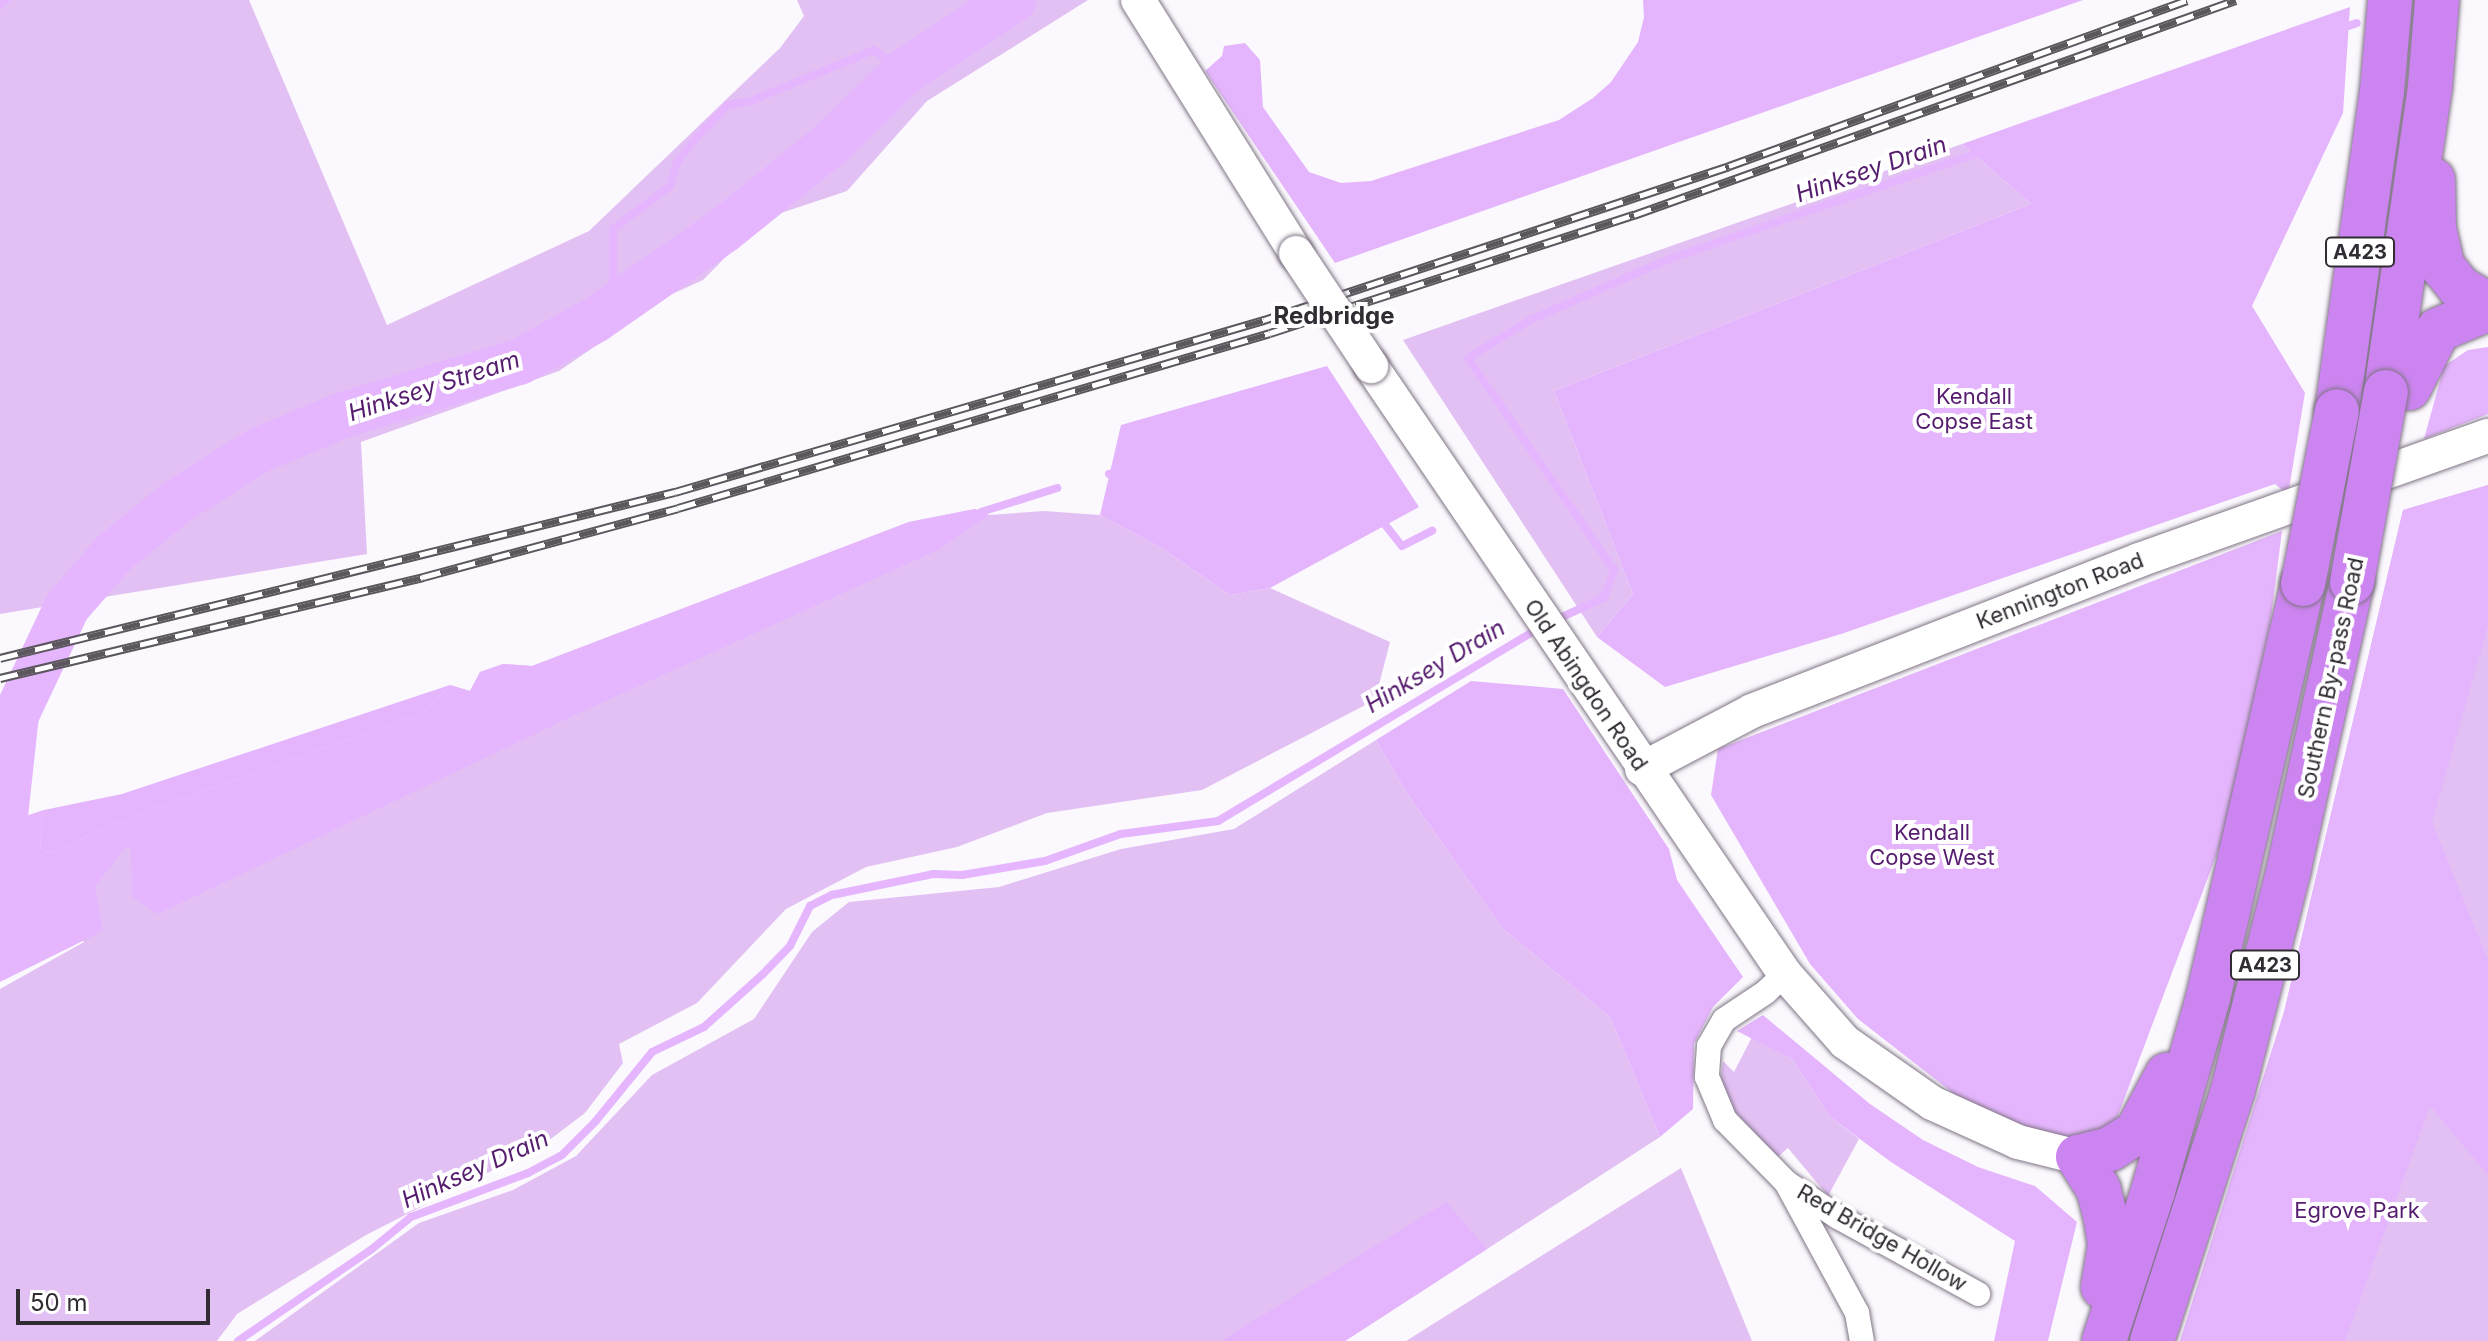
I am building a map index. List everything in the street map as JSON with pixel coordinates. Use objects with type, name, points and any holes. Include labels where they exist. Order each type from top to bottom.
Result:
[{"type":"highway","name":"A423","points":[[2104,1341],[2153,1191],[2208,998],[2303,584],[2337,411],[2382,92],[2390,0]]},
{"type":"highway","name":"Southern By-pass Road","points":[[2152,1341],[2233,1090],[2289,868],[2367,502],[2398,390],[2394,320],[2430,86],[2437,0]]},
{"type":"highway","points":[[2430,86],[2434,229],[2443,267],[2460,288],[2488,307]]},
{"type":"highway","points":[[2398,390],[2438,330],[2488,307]]},
{"type":"highway","points":[[2095,1341],[2110,1245],[2099,1190],[2078,1157],[2110,1149],[2136,1133],[2208,998]]},
{"type":"street","name":"Old Abingdon Road","points":[[1138,0],[1296,253],[1371,366],[1642,769],[1785,974],[1845,1042],[1932,1103],[2018,1142],[2078,1157]]},
{"type":"street","name":"Kennington Road","points":[[1642,769],[1752,711],[2153,555],[2488,436]]},
{"type":"street","name":"Red Bridge Hollow","points":[[1785,974],[1766,992],[1724,1020],[1709,1046],[1707,1077],[1725,1120],[1786,1182],[1838,1217],[1978,1294]]},
{"type":"street","name":"Red Bridge Hollow","points":[[1786,1182],[1857,1313],[1862,1341]]},
{"type":"green space","points":[[0,0],[249,0],[387,325],[589,231],[780,48],[804,16],[797,0],[1088,0],[927,101],[847,191],[763,219],[703,280],[670,295],[559,371],[361,442],[367,554],[0,614]]},
{"type":"green space","points":[[1643,0],[2083,0],[1335,263],[1205,71],[1222,56],[1224,46],[1245,43],[1260,60],[1263,107],[1309,172],[1341,183],[1371,181],[1559,120],[1593,98],[1611,82],[1638,42],[1644,17]]},
{"type":"green space","name":"Kendall Copse East","points":[[2350,7],[2343,113],[2252,306],[2305,393],[2288,495],[2275,484],[1841,634],[1665,687],[1597,637],[1633,594],[1554,391],[2031,204],[1962,144]]},
{"type":"green space","points":[[1962,144],[2031,204],[1554,391],[1633,594],[1597,637],[1403,340]]},
{"type":"green space","points":[[2488,347],[2488,414],[2424,439],[2444,366],[2468,350]]},
{"type":"green space","points":[[1327,366],[1419,507],[1270,588],[1230,595],[1163,549],[1100,515],[1121,425]]},
{"type":"green space","name":"Egrove Park","points":[[2488,485],[2488,1341],[2180,1341],[2284,1012],[2403,510]]},
{"type":"green space","name":"Egrove Park","points":[[2488,485],[2488,626],[2432,822],[2488,960],[2488,1175],[2430,1106],[2345,1341],[2180,1341],[2284,1012],[2403,510]]},
{"type":"green space","points":[[975,509],[989,515],[1044,511],[1100,515],[1163,549],[1230,595],[1270,588],[1390,642],[1375,700],[1202,790],[1047,813],[957,847],[866,867],[786,909],[697,1003],[619,1044],[623,1063],[585,1113],[544,1144],[366,1235],[237,1314],[217,1341],[0,1341],[0,989],[84,942],[0,825],[44,810],[40,848],[50,853],[141,813],[423,713],[450,685],[470,691],[480,672],[503,664],[532,666],[909,522]]},
{"type":"green space","name":"Kendall Copse West","points":[[2282,531],[2270,625],[2223,838],[2117,1118],[2101,1133],[2074,1140],[2050,1137],[1971,1107],[1858,1019],[1810,964],[1711,795],[1718,749]]},
{"type":"green space","points":[[1471,681],[1563,689],[1669,849],[1677,880],[1743,977],[1713,1007],[1694,1044],[1693,1109],[1660,1137],[1610,1017],[1503,929],[1406,792],[1376,740]]},
{"type":"green space","points":[[450,685],[423,713],[141,813],[50,853],[40,848],[44,810],[122,794]]},
{"type":"green space","points":[[1376,740],[1406,792],[1503,929],[1610,1017],[1660,1137],[1345,1341],[255,1341],[419,1223],[513,1190],[576,1156],[652,1075],[754,1019],[812,932],[849,902],[999,887],[1121,849],[1234,829]]},
{"type":"green space","points":[[1763,1015],[1870,1104],[1923,1140],[1978,1167],[2035,1186],[2077,1222],[2048,1341],[1994,1341],[2015,1241],[1891,1162],[1830,1117],[1792,1059],[1737,1031]]},
{"type":"green space","points":[[1752,1037],[1792,1059],[1830,1117],[1859,1139],[1828,1196],[1788,1148],[1773,1161],[1728,1104],[1721,1076],[1723,1061],[1734,1072]]},
{"type":"green space","points":[[1681,1168],[1752,1341],[1406,1341]]},
{"type":"green space","points":[[1446,1202],[1487,1249],[1345,1341],[1221,1341]]},
{"type":"shaded area","points":[[975,509],[989,515],[940,549],[575,715],[158,914],[132,897],[131,847],[125,848],[95,887],[103,931],[0,982],[0,825],[44,810],[40,848],[50,853],[141,813],[423,713],[450,685],[470,691],[480,672],[503,664],[532,666],[909,522]]},
{"type":"waterway","points":[[0,5],[6,0]]},
{"type":"waterway","name":"Hinksey Stream","points":[[0,862],[16,715],[67,607],[114,553],[178,501],[259,450],[343,415],[519,362],[595,320],[724,230],[832,143],[904,72],[1013,0]]},
{"type":"waterway","points":[[1658,113],[1685,79],[1832,0]]},
{"type":"waterway","points":[[1618,128],[1975,0]]},
{"type":"waterway","name":"Hinksey Drain","points":[[1553,621],[1604,598],[1614,570],[1468,358],[1530,320],[1669,259],[2357,23]]},
{"type":"waterway","points":[[613,307],[613,229],[670,186],[677,163],[694,140],[728,105],[751,101],[874,50],[904,72]]},
{"type":"waterway","points":[[2007,143],[2024,182],[2077,218],[2219,450]]},
{"type":"waterway","points":[[1285,382],[1319,442]]},
{"type":"waterway","points":[[1109,474],[1319,442],[1402,546],[1432,531]]},
{"type":"waterway","points":[[981,512],[1057,488]]},
{"type":"waterway","name":"Hinksey Drain","points":[[238,1341],[372,1249],[411,1217],[528,1173],[562,1155],[595,1122],[652,1052],[704,1027],[763,974],[790,946],[810,906],[832,895],[933,874],[962,875],[1045,861],[1121,834],[1218,821],[1541,627]]},
{"type":"waterway","points":[[0,719],[16,715]]},
{"type":"railway","points":[[0,658],[675,492],[1264,320],[1729,166],[2187,0]]},
{"type":"railway","points":[[0,678],[423,577],[678,508],[1270,333],[1634,215],[2236,0]]},
{"type":"district","name":"Redbridge","points":[[1334,316]]}]
